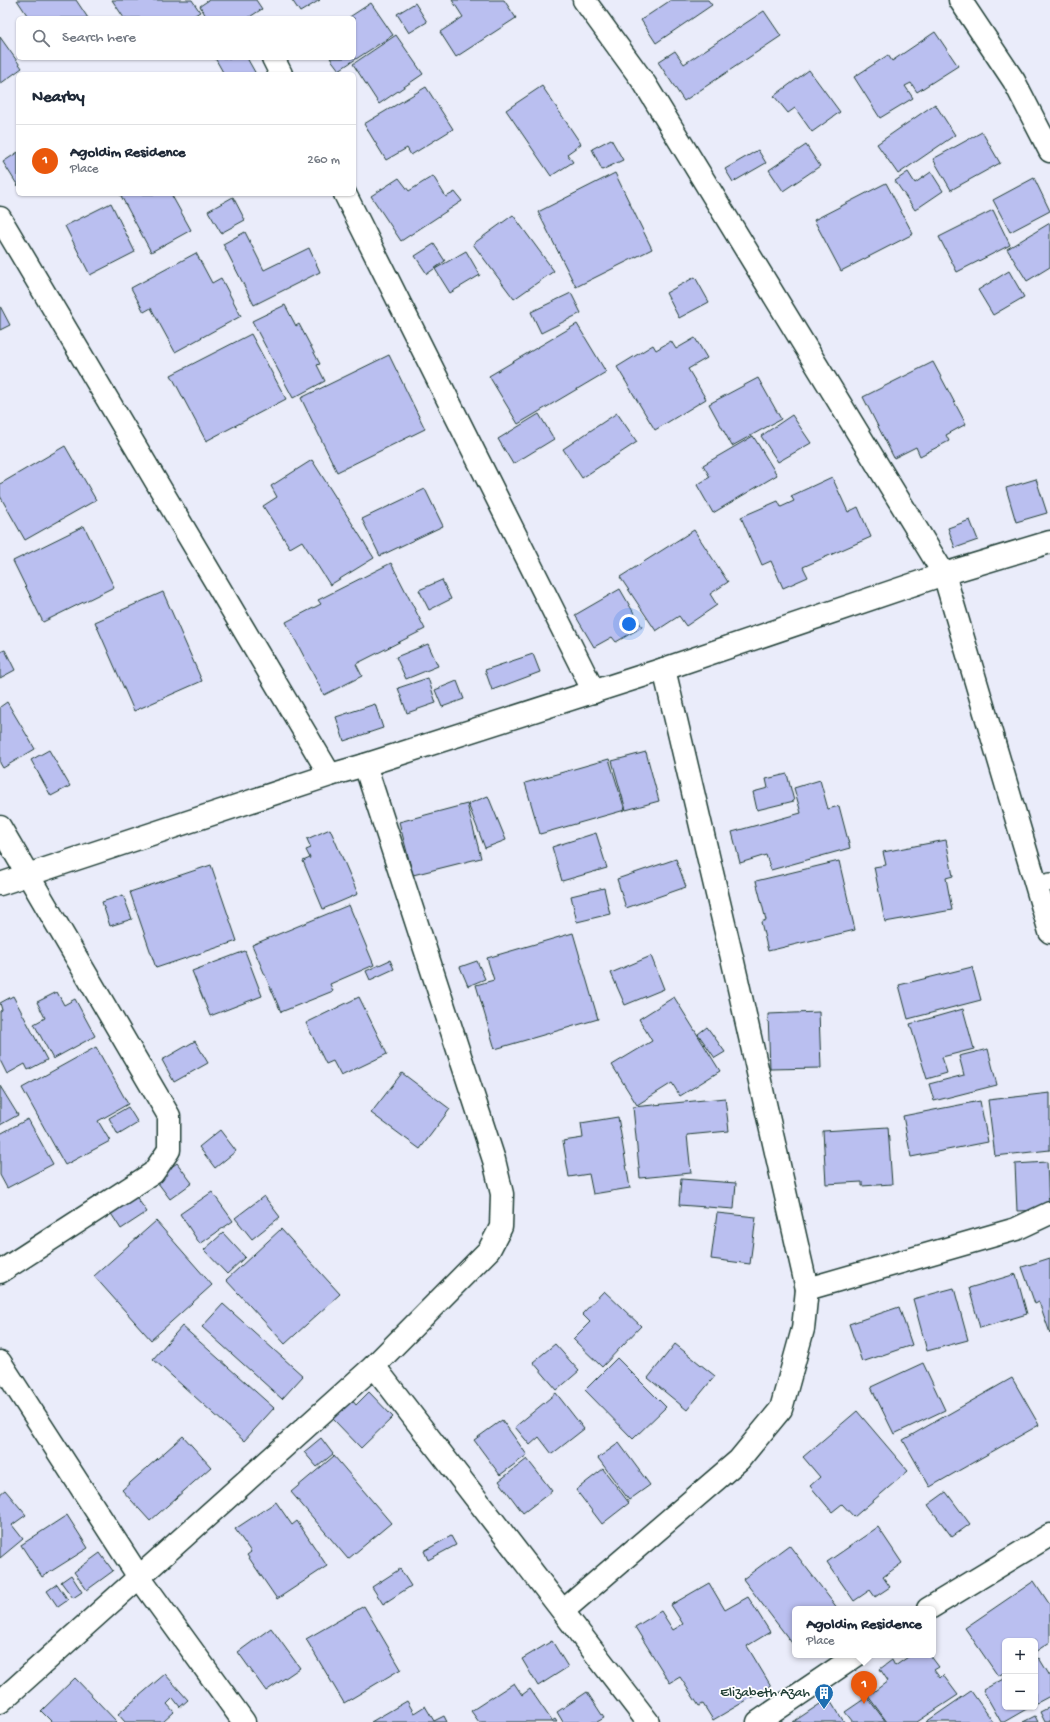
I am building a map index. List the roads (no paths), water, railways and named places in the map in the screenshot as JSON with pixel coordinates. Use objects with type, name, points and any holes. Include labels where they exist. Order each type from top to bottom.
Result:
[{"type":"street","points":[[584,0],[645,84],[944,574],[1043,884],[1050,932]]},
{"type":"street","points":[[960,0],[1014,82],[1050,151]]},
{"type":"street","points":[[274,60],[280,72]]},
{"type":"street","points":[[347,196],[594,692]]},
{"type":"street","points":[[0,218],[330,775]]},
{"type":"street","points":[[0,884],[330,775],[594,692],[944,574],[1050,542]]},
{"type":"street","points":[[563,1611],[739,1460],[781,1409],[803,1329],[807,1289],[735,970],[664,669]]},
{"type":"street","points":[[0,1702],[374,1366],[489,1250],[501,1227],[502,1194],[494,1160],[365,765]]},
{"type":"street","points":[[0,827],[169,1116],[169,1150],[153,1173],[0,1272]]},
{"type":"street","points":[[807,1289],[1016,1229],[1050,1213]]},
{"type":"street","points":[[0,1362],[139,1577],[244,1722]]},
{"type":"street","points":[[374,1366],[648,1722]]},
{"type":"street","points":[[933,1606],[1050,1535]]},
{"type":"street","points":[[758,1722],[852,1658]]},
{"type":"place","name":"Agoldim Residence","points":[[864,1704]]},
{"type":"place","name":"Elizabeth Azah","points":[[824,1710]]}]
